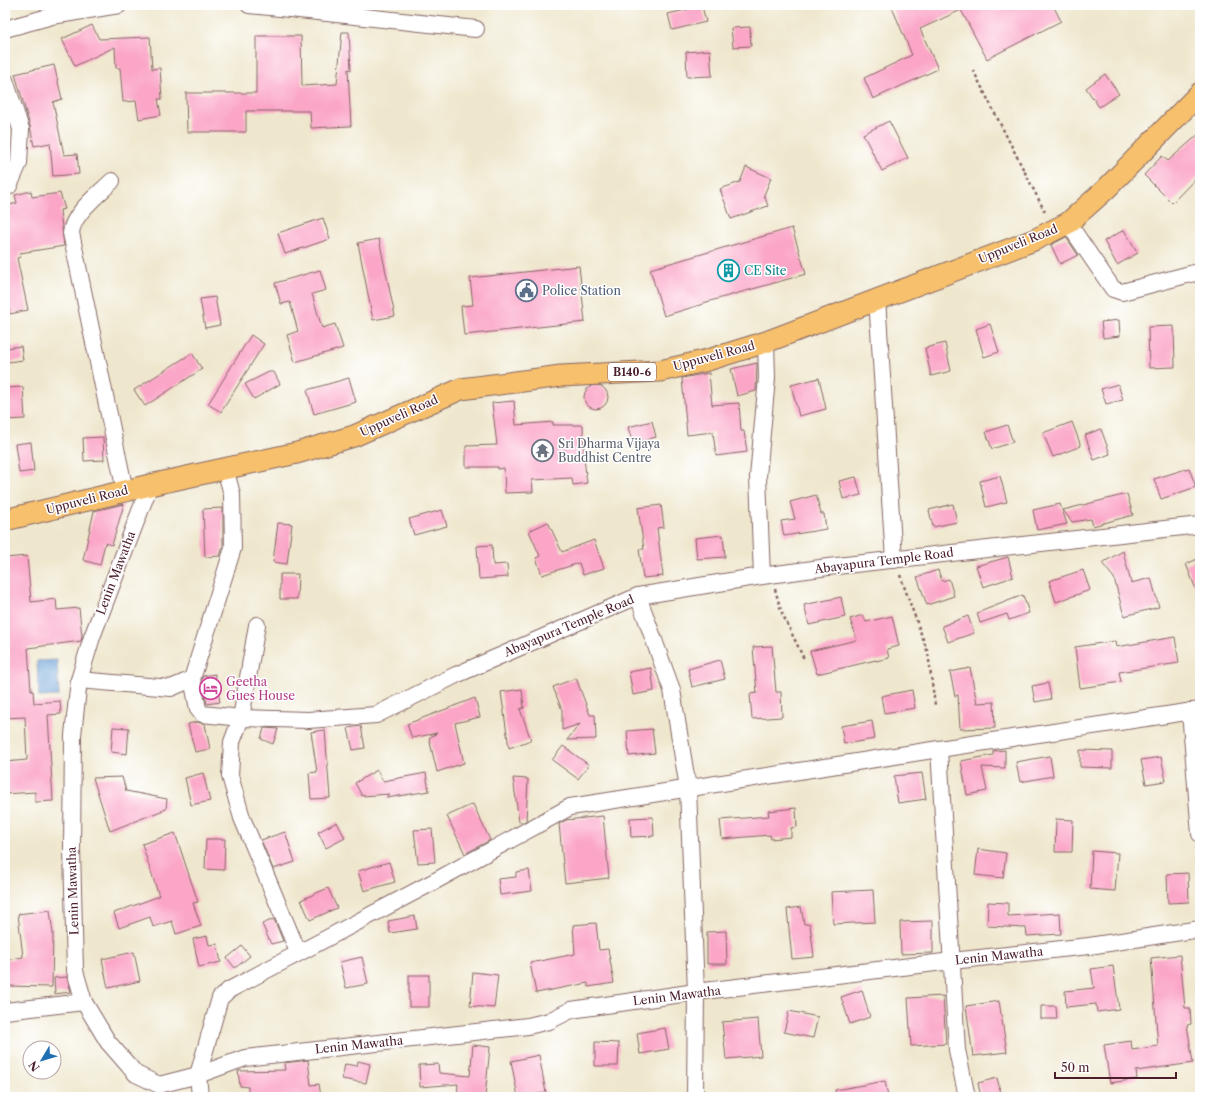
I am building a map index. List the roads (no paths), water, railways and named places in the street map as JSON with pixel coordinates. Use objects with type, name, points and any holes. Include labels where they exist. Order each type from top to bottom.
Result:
[{"type":"main road","name":"Uppuveli Road","points":[[5,520],[150,485],[297,454],[354,436],[461,389],[561,376],[660,370],[708,360],[766,342],[1061,227],[1105,190],[1200,93]]},
{"type":"street","points":[[5,29],[52,16],[119,5]]},
{"type":"street","points":[[249,5],[290,7],[476,29]]},
{"type":"street","points":[[5,80],[21,129],[19,164],[9,186],[5,188]]},
{"type":"street","points":[[112,181],[76,217],[72,225],[71,234],[125,491]]},
{"type":"street","points":[[1061,227],[1113,289],[1122,292],[1194,273],[1200,275]]},
{"type":"street","points":[[877,299],[894,560]]},
{"type":"street","points":[[766,342],[767,378],[758,478],[767,575]]},
{"type":"street","name":"Abayapura Temple Road","points":[[225,469],[232,494],[233,548],[192,679],[198,709],[202,714],[242,718],[308,720],[376,714],[456,675],[638,596],[767,575],[1200,525]]},
{"type":"street","name":"Lenin Mawatha","points":[[150,485],[92,637],[79,680],[73,735],[72,849],[76,971],[84,1002],[108,1042],[136,1074],[160,1085],[198,1075],[246,1058],[528,1026],[549,1022],[571,1010],[696,992],[952,960],[1089,946],[1200,928]]},
{"type":"street","points":[[638,596],[672,690],[688,788],[696,992],[695,1097]]},
{"type":"street","points":[[257,625],[242,718],[232,742],[230,776],[242,818],[298,952]]},
{"type":"street","points":[[79,680],[171,688],[192,679]]},
{"type":"street","points":[[200,1097],[198,1075],[220,998],[228,990],[437,880],[570,806],[1195,711],[1200,834]]},
{"type":"street","points":[[939,750],[957,1050],[967,1097]]},
{"type":"street","points":[[5,1011],[84,1002]]},
{"type":"water","points":[[57,660],[59,696],[39,697],[37,661]]},
{"type":"place","name":"CE Site","points":[[728,271]]},
{"type":"place","name":"Police Station","points":[[527,291]]},
{"type":"place","name":"Sri Dharma Vijaya Buddhist Centre","points":[[543,451]]},
{"type":"place","name":"Geetha Gues House","points":[[210,689]]}]
